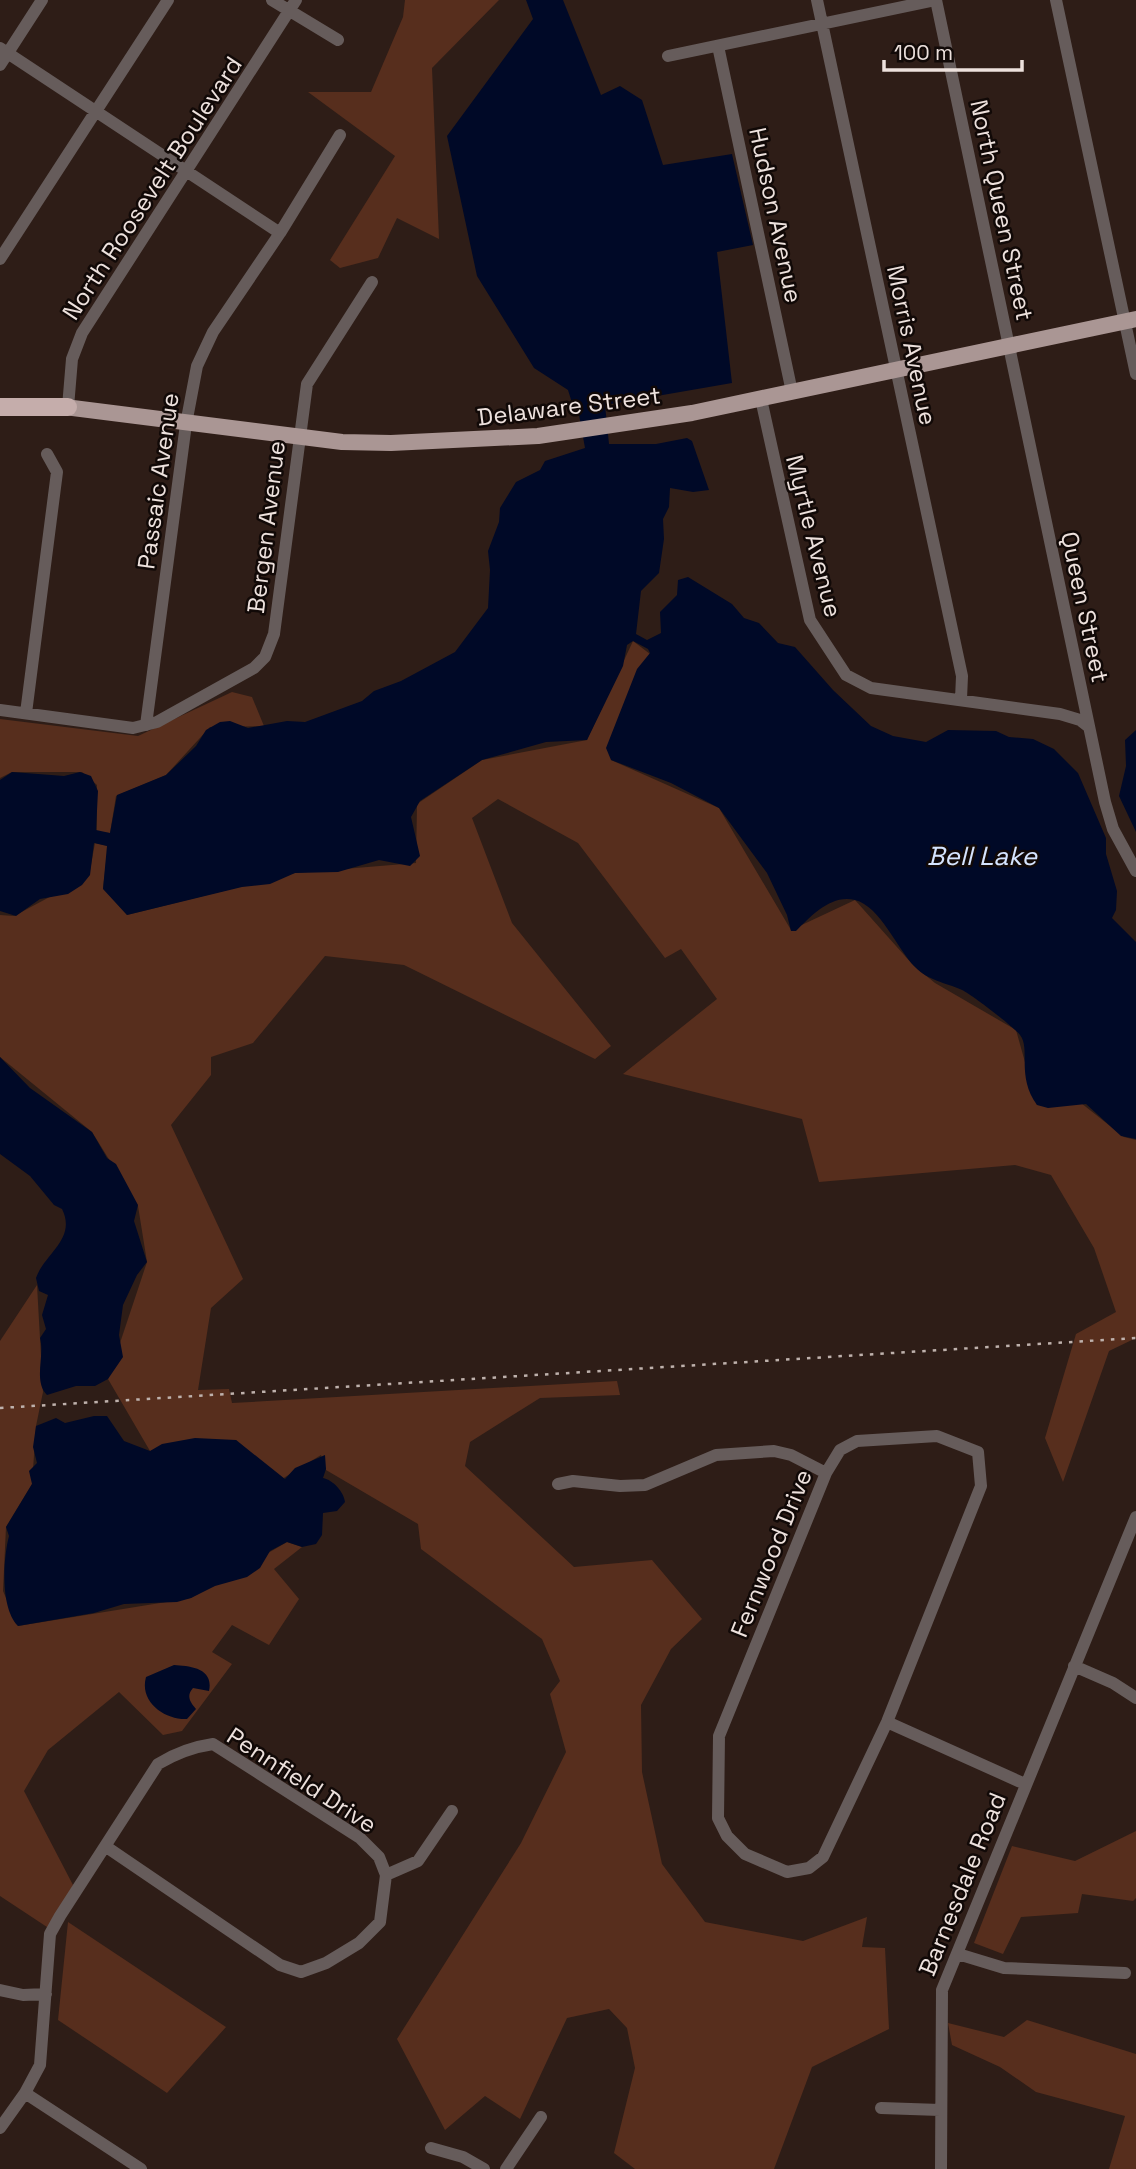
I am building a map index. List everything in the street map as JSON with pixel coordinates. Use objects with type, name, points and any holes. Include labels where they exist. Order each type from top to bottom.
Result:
[{"type":"highway","points":[[0,407],[68,407]]},
{"type":"main road","name":"Delaware Street","points":[[0,399],[298,438],[391,443],[575,432],[761,399],[1130,321]]},
{"type":"street","points":[[0,65],[4,50],[42,0]]},
{"type":"street","points":[[0,259],[168,0]]},
{"type":"street","points":[[272,0],[293,5],[338,40]]},
{"type":"street","name":"Morris Avenue","points":[[817,0],[962,676],[961,699]]},
{"type":"street","points":[[668,56],[936,0]]},
{"type":"street","name":"North Queen Street","points":[[936,0],[1009,346]]},
{"type":"street","points":[[1056,0],[1130,321],[1136,374]]},
{"type":"street","name":"North Roosevelt Boulevard","points":[[68,407],[72,359],[82,333],[293,5]]},
{"type":"street","name":"Hudson Avenue","points":[[718,46],[792,392]]},
{"type":"street","points":[[4,50],[95,113],[280,233]]},
{"type":"street","name":"Passaic Avenue","points":[[145,725],[192,382],[202,354],[340,135]]},
{"type":"street","name":"Bergen Avenue","points":[[145,725],[254,668],[271,646],[298,438],[312,373],[372,282]]},
{"type":"street","name":"Queen Street","points":[[1009,346],[1112,829],[1136,871]]},
{"type":"street","name":"Myrtle Avenue","points":[[761,399],[810,620],[818,637],[846,675],[871,688],[1059,714],[1080,720],[1089,727]]},
{"type":"street","points":[[26,713],[57,472],[47,454]]},
{"type":"street","points":[[0,710],[133,728],[145,725]]},
{"type":"street","name":"Fernwood Drive","points":[[937,1436],[978,1452],[981,1486],[887,1722],[823,1857],[809,1868],[787,1872],[745,1854],[727,1836],[718,1818],[719,1736],[826,1472],[840,1450],[857,1441],[937,1436]]},
{"type":"street","points":[[558,1484],[573,1480],[620,1486],[645,1485],[716,1455],[774,1451],[791,1455],[826,1472]]},
{"type":"street","name":"Barnesdale Road","points":[[941,2169],[940,2003],[947,1975],[958,1954],[1024,1784],[1136,1517]]},
{"type":"street","points":[[1074,1666],[1113,1683],[1136,1698]]},
{"type":"street","points":[[887,1722],[1024,1784]]},
{"type":"street","name":"Pennfield Drive","points":[[0,2128],[40,2065],[50,1934],[158,1764],[188,1748],[213,1744],[360,1838],[379,1857],[386,1875]]},
{"type":"street","points":[[105,1846],[280,1965],[301,1972],[326,1964],[359,1943],[380,1922],[386,1875],[418,1861],[452,1811]]},
{"type":"street","points":[[958,1954],[1004,1968],[1125,1973]]},
{"type":"street","points":[[0,1990],[23,1996],[46,1994]]},
{"type":"street","points":[[25,2092],[141,2169]]},
{"type":"street","points":[[881,2108],[940,2110]]},
{"type":"street","points":[[506,2169],[541,2117]]},
{"type":"street","points":[[431,2148],[463,2157],[484,2169]]},
{"type":"shaded area","points":[[405,0],[499,0],[432,68],[439,239],[397,218],[378,258],[340,268],[330,260],[395,156],[308,92],[371,92],[403,17]]},
{"type":"shaded area","points":[[633,641],[650,654],[611,760],[719,808],[791,930],[855,900],[913,965],[935,983],[1016,1030],[1037,1105],[1081,1103],[1124,1137],[1136,1140],[1136,1338],[1109,1351],[1063,1482],[1045,1438],[1076,1334],[1116,1312],[1094,1248],[1051,1175],[1015,1165],[819,1182],[802,1119],[623,1074],[717,999],[681,949],[665,958],[578,843],[498,799],[472,818],[512,923],[611,1046],[595,1059],[404,965],[325,956],[253,1043],[211,1057],[211,1075],[171,1125],[243,1279],[211,1308],[198,1390],[229,1389],[232,1403],[617,1381],[620,1395],[540,1398],[470,1442],[465,1466],[574,1567],[652,1560],[702,1619],[671,1649],[641,1705],[642,1772],[662,1864],[705,1922],[803,1941],[867,1917],[862,1947],[885,1948],[889,2029],[812,2067],[774,2169],[635,2169],[614,2153],[635,2068],[627,2028],[609,2009],[567,2018],[520,2119],[485,2096],[445,2130],[397,2039],[521,1843],[566,1752],[550,1694],[560,1681],[542,1639],[421,1549],[418,1524],[326,1470],[321,1455],[282,1479],[236,1440],[150,1451],[108,1379],[147,1262],[138,1206],[92,1132],[0,1057],[0,915],[14,916],[89,876],[95,843],[108,846],[103,888],[127,915],[295,873],[416,863],[417,804],[482,760],[587,740]]},
{"type":"shaded area","points":[[232,692],[252,697],[264,726],[210,727],[166,775],[116,796],[110,833],[97,832],[97,785],[82,772],[12,772],[0,778],[0,719],[138,736]]},
{"type":"shaded area","points":[[37,1285],[43,1392],[36,1426],[32,1484],[6,1527],[3,1591],[18,1626],[191,1598],[287,1542],[302,1547],[274,1569],[299,1599],[269,1645],[232,1625],[212,1652],[232,1664],[182,1731],[163,1735],[119,1692],[48,1750],[24,1791],[73,1885],[50,1929],[0,1896],[0,1341]]},
{"type":"shaded area","points":[[1136,1831],[1136,1898],[1133,1901],[1082,1894],[1078,1913],[1021,1917],[1003,1954],[974,1943],[1012,1846],[1075,1861]]},
{"type":"shaded area","points":[[68,1922],[226,2027],[167,2093],[58,2020]]},
{"type":"shaded area","points":[[1027,2020],[1136,2054],[1136,2169],[1109,2169],[1125,2116],[1036,2092],[1000,2067],[952,2045],[948,2023],[1004,2037]]},
{"type":"water","name":"Bell Lake","points":[[526,0],[563,0],[601,95],[620,86],[642,100],[663,165],[732,154],[753,245],[717,252],[732,383],[605,405],[609,444],[656,444],[687,438],[692,441],[709,490],[693,492],[670,488],[669,507],[663,519],[664,539],[659,573],[641,591],[636,634],[647,640],[661,633],[660,612],[677,595],[678,580],[688,577],[732,604],[744,618],[759,623],[778,643],[795,647],[833,690],[871,726],[893,736],[926,742],[948,730],[996,731],[1009,737],[1033,739],[1054,749],[1078,773],[1106,838],[1106,854],[1117,891],[1116,910],[1112,918],[1136,942],[1136,1139],[1121,1136],[1086,1104],[1048,1108],[1037,1105],[1027,1084],[1023,1041],[1020,1035],[967,993],[920,972],[880,919],[864,904],[855,900],[838,900],[822,908],[796,931],[791,931],[787,915],[767,873],[719,808],[671,783],[611,760],[606,748],[637,669],[650,653],[648,649],[633,641],[627,645],[623,666],[587,740],[546,742],[482,760],[420,801],[411,817],[420,856],[410,866],[379,860],[338,872],[295,873],[270,884],[242,887],[127,915],[103,889],[107,846],[94,843],[90,875],[82,885],[68,894],[40,899],[16,916],[0,911],[0,780],[12,772],[64,776],[80,772],[91,776],[98,791],[96,830],[110,833],[117,795],[166,775],[196,746],[206,730],[220,722],[230,721],[248,728],[287,721],[305,722],[362,701],[374,691],[401,681],[455,652],[488,608],[488,551],[499,522],[500,508],[516,482],[540,470],[545,461],[585,448],[578,409],[574,409],[568,390],[534,368],[477,276],[447,136],[533,19]]},
{"type":"water","points":[[1136,730],[1136,832],[1119,796],[1126,766],[1125,740]]},
{"type":"water","points":[[0,1057],[30,1088],[92,1132],[107,1158],[116,1164],[138,1205],[134,1221],[147,1262],[137,1275],[123,1305],[119,1335],[123,1357],[108,1379],[95,1386],[76,1386],[47,1395],[41,1383],[40,1338],[46,1329],[42,1315],[48,1295],[39,1291],[36,1278],[58,1246],[66,1220],[62,1209],[54,1205],[30,1176],[0,1154]]},
{"type":"water","points":[[94,1416],[107,1416],[124,1441],[150,1451],[162,1444],[195,1438],[236,1440],[285,1479],[295,1468],[325,1455],[326,1469],[323,1478],[337,1487],[345,1502],[337,1511],[323,1513],[322,1535],[316,1544],[302,1547],[287,1542],[270,1551],[260,1568],[247,1577],[215,1586],[177,1602],[124,1604],[94,1613],[18,1626],[8,1608],[4,1583],[9,1536],[6,1527],[32,1484],[29,1471],[37,1463],[33,1447],[36,1426],[56,1418],[65,1423]]},
{"type":"water","points":[[174,1665],[199,1670],[208,1677],[210,1683],[209,1691],[193,1688],[191,1691],[190,1699],[196,1709],[187,1719],[163,1713],[150,1702],[146,1694],[146,1677]]},
{"type":"railway","points":[[0,1408],[1136,1338]]}]
